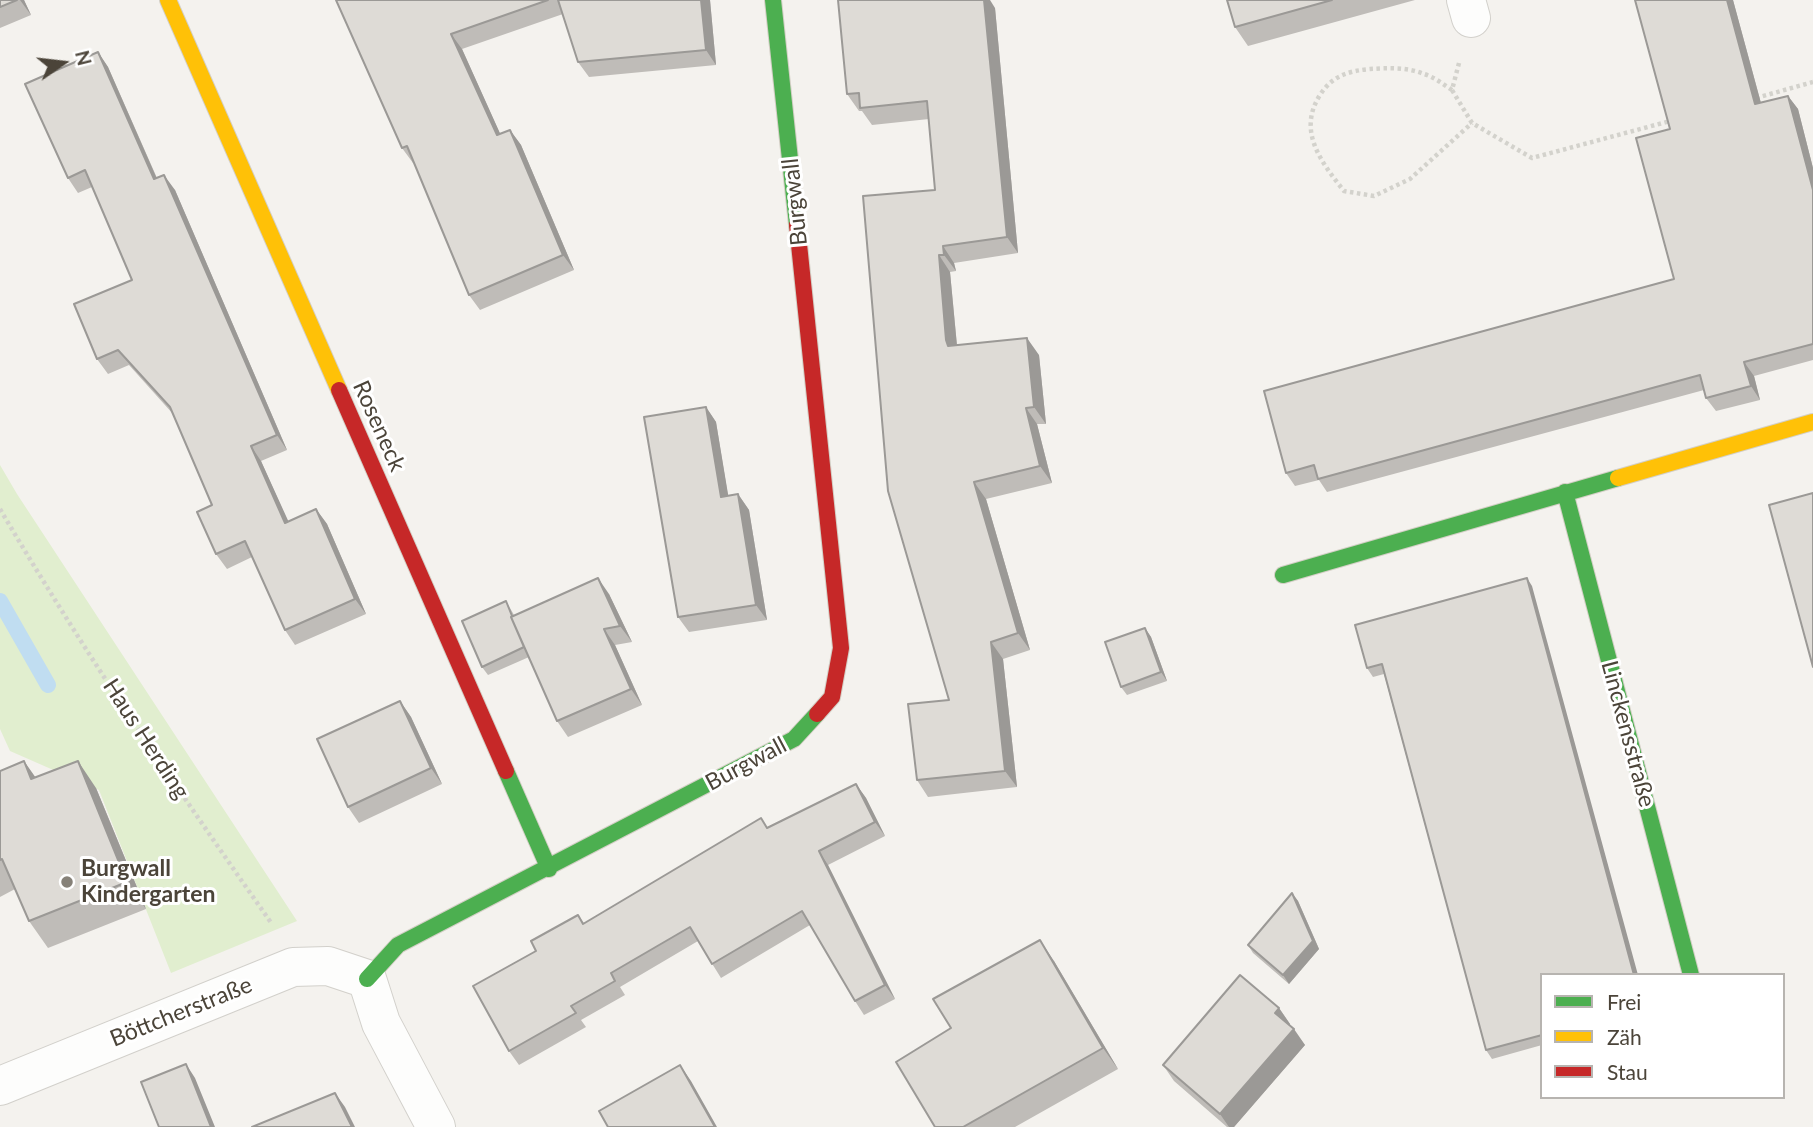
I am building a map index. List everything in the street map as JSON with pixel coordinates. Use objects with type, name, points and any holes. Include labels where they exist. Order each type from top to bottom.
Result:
[{"type":"street","name":"Roseneck","points":[[168,0],[549,869]]},
{"type":"street","name":"Burgwall","points":[[367,979],[398,945],[549,869],[794,738],[832,697],[841,648],[772,0]]},
{"type":"street","points":[[1283,575],[1813,422]]},
{"type":"street","name":"Linckensstraße","points":[[1565,492],[1690,973]]},
{"type":"street","name":"Böttcherstraße","points":[[0,1086],[293,967],[328,966],[367,979]]},
{"type":"street","points":[[367,979],[381,1023],[436,1127]]},
{"type":"path","points":[[1452,90],[1468,9]]},
{"type":"path","points":[[1472,123],[1410,179],[1374,197],[1344,191],[1322,164],[1310,131],[1311,109],[1328,83],[1349,71],[1386,68],[1423,73],[1452,90],[1472,123],[1532,158],[1676,119]]},
{"type":"path","points":[[1754,98],[1813,82]]},
{"type":"path","name":"Haus Herding","points":[[0,509],[68,622],[203,826],[273,924],[293,967]]},
{"type":"green space","points":[[0,465],[297,921],[171,973],[99,790],[10,751],[0,729]]},
{"type":"building","points":[[0,0],[17,0],[0,7]]},
{"type":"building","points":[[336,0],[548,0],[451,34],[497,135],[510,130],[563,255],[469,295],[407,146],[402,148]]},
{"type":"building","points":[[558,0],[701,0],[706,50],[578,62]]},
{"type":"building","points":[[838,0],[984,0],[1007,237],[943,246],[944,255],[939,255],[948,346],[1027,338],[1034,407],[1026,408],[1040,466],[974,482],[1018,633],[991,642],[1005,771],[917,780],[908,704],[949,700],[888,491],[863,196],[935,190],[927,101],[860,108],[859,93],[847,94]]},
{"type":"building","points":[[1227,0],[1332,0],[1235,27]]},
{"type":"building","points":[[1635,0],[1727,0],[1755,104],[1788,96],[1813,190],[1813,344],[1744,362],[1751,386],[1706,398],[1700,375],[1318,479],[1314,465],[1286,473],[1264,391],[1674,279],[1636,138],[1670,129]]},
{"type":"building","points":[[98,52],[154,179],[164,175],[277,435],[251,446],[285,523],[316,509],[355,599],[285,630],[245,541],[216,554],[197,512],[212,505],[170,407],[118,350],[97,359],[74,304],[132,280],[85,170],[68,178],[25,84]]},
{"type":"building","points":[[706,407],[721,497],[738,494],[756,605],[678,617],[644,417]]},
{"type":"building","points":[[1813,493],[1813,667],[1769,505]]},
{"type":"building","points":[[598,578],[620,626],[604,629],[631,689],[557,721],[511,617]]},
{"type":"building","points":[[1527,578],[1633,973],[1540,973],[1540,1036],[1486,1050],[1382,664],[1367,668],[1355,625]]},
{"type":"building","points":[[506,601],[524,647],[482,667],[462,621]]},
{"type":"building","points":[[1145,628],[1161,672],[1121,687],[1105,642]]},
{"type":"building","points":[[400,701],[431,768],[348,807],[317,739]]},
{"type":"building","points":[[24,761],[31,779],[78,761],[127,882],[29,921],[2,859],[0,860],[0,771]]},
{"type":"building","points":[[856,784],[875,822],[819,851],[885,985],[855,1001],[802,911],[712,964],[690,927],[611,973],[615,981],[571,1006],[576,1013],[509,1051],[473,986],[536,951],[531,941],[578,915],[583,924],[761,818],[767,828]]},
{"type":"building","points":[[1292,893],[1313,941],[1283,975],[1248,945]]},
{"type":"building","points":[[1040,940],[1103,1048],[963,1127],[935,1127],[896,1062],[951,1028],[933,999]]},
{"type":"building","points":[[1240,975],[1279,1008],[1275,1013],[1294,1029],[1220,1114],[1163,1065]]},
{"type":"building","points":[[186,1064],[211,1127],[159,1127],[141,1082]]},
{"type":"building","points":[[680,1065],[715,1127],[608,1127],[599,1111]]},
{"type":"building","points":[[335,1093],[352,1127],[252,1127]]},
{"type":"waterway","points":[[0,601],[48,685]]},
{"type":"traffic: fast","points":[[773,0],[797,225]]},
{"type":"traffic: fast","points":[[1283,575],[1618,478]]},
{"type":"traffic: fast","points":[[1565,492],[1690,973]]},
{"type":"traffic: fast","points":[[367,979],[398,945],[794,739],[817,714]]},
{"type":"traffic: fast","points":[[506,771],[549,869]]},
{"type":"traffic: slow","points":[[168,0],[339,390]]},
{"type":"traffic: slow","points":[[1618,478],[1813,422]]},
{"type":"traffic: jam","points":[[797,225],[841,648],[832,697],[817,714]]},
{"type":"traffic: jam","points":[[339,390],[506,771]]},
{"type":"place","name":"Burgwall Kindergarten","points":[[67,882]]}]
